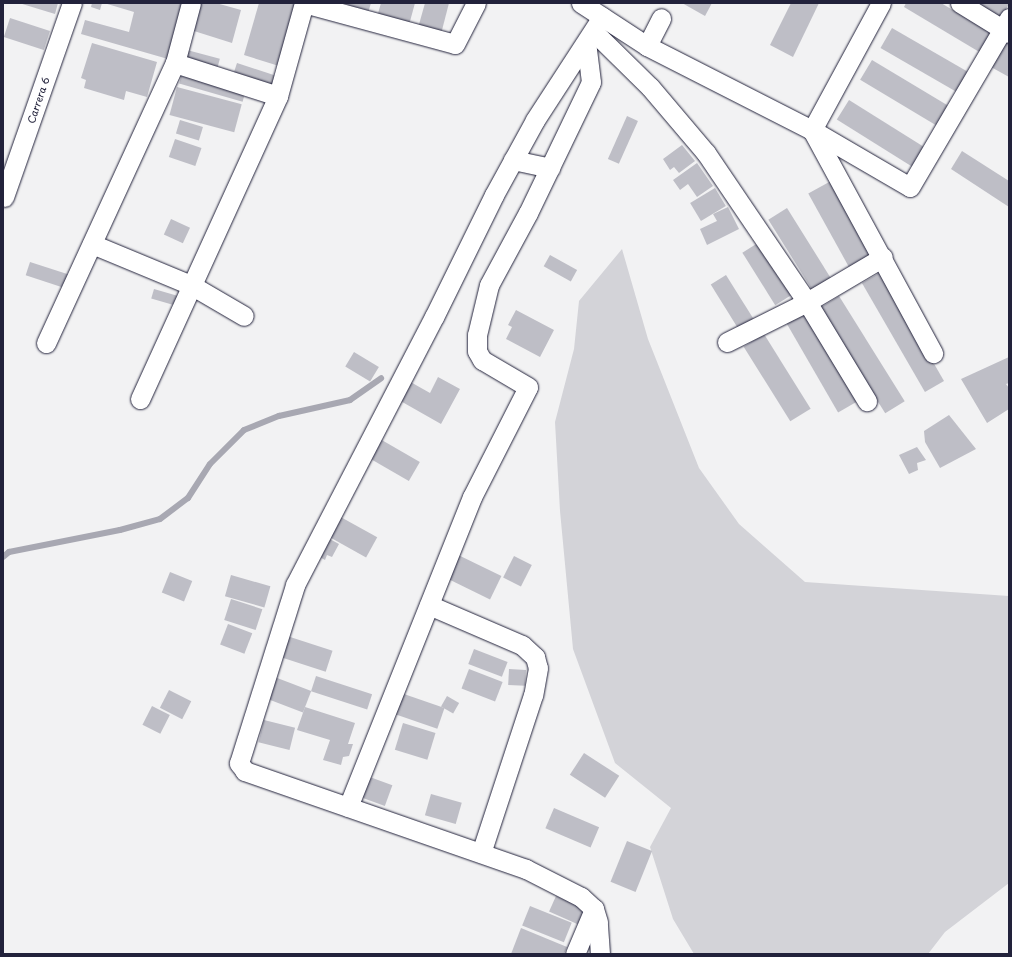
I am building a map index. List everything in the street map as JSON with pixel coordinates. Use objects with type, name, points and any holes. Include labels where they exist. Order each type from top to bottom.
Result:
[{"type":"street","name":"Carrera 6","points":[[4,198],[72,3]]},
{"type":"street","points":[[46,342],[176,63],[191,3]]},
{"type":"street","points":[[140,399],[278,96],[304,3],[455,44],[476,3]]},
{"type":"street","points":[[581,3],[594,31],[650,87],[706,152],[807,302],[866,401]]},
{"type":"street","points":[[812,130],[881,3]]},
{"type":"street","points":[[594,31],[647,46],[812,130],[910,187],[1007,27],[960,3]]},
{"type":"street","points":[[647,46],[661,18]]},
{"type":"street","points":[[594,31],[535,120],[513,160],[295,585],[239,763],[245,771],[526,868],[581,897],[594,909],[598,922],[600,954]]},
{"type":"street","points":[[348,807],[472,497],[528,387],[482,360],[477,351],[477,335],[489,285],[550,168],[591,82],[594,31]]},
{"type":"street","points":[[176,63],[278,96]]},
{"type":"street","points":[[812,130],[883,258],[933,353]]},
{"type":"street","points":[[513,160],[550,168]]},
{"type":"street","points":[[92,244],[191,285],[244,316]]},
{"type":"street","points":[[727,342],[807,302],[883,258]]},
{"type":"street","points":[[430,605],[522,645],[535,657],[538,668],[533,695],[481,853]]},
{"type":"street","points":[[576,954],[594,909]]},
{"type":"shaded area","points":[[622,249],[648,339],[699,468],[739,524],[805,582],[1009,596],[1009,883],[945,932],[928,954],[694,954],[673,919],[650,847],[671,808],[615,763],[573,649],[560,511],[555,422],[574,349],[579,301]]},
{"type":"building","points":[[19,3],[58,3],[55,14]]},
{"type":"building","points":[[92,3],[102,3],[100,10],[91,7]]},
{"type":"building","points":[[104,3],[183,3],[168,59],[81,34],[85,20],[129,32],[134,12]]},
{"type":"building","points":[[201,3],[216,3],[241,10],[232,43],[194,31]]},
{"type":"building","points":[[259,3],[297,3],[279,66],[244,55]]},
{"type":"building","points":[[348,3],[371,3],[368,13],[346,8]]},
{"type":"building","points":[[381,3],[415,3],[409,25],[377,17]]},
{"type":"building","points":[[425,3],[449,3],[441,34],[418,28]]},
{"type":"building","points":[[682,3],[712,3],[705,16]]},
{"type":"building","points":[[791,3],[819,3],[793,57],[770,45]]},
{"type":"building","points":[[906,3],[941,3],[993,34],[981,53],[904,7]]},
{"type":"building","points":[[970,3],[1009,3],[1009,4],[999,21]]},
{"type":"building","points":[[10,18],[50,31],[44,50],[4,37]]},
{"type":"building","points":[[892,28],[969,72],[958,92],[880,48]]},
{"type":"building","points":[[1004,41],[1009,44],[1009,77],[991,67]]},
{"type":"building","points":[[92,43],[157,62],[147,97],[126,91],[124,100],[84,88],[86,80],[81,78]]},
{"type":"building","points":[[187,50],[220,59],[217,69],[184,61]]},
{"type":"building","points":[[872,60],[948,106],[936,126],[860,80]]},
{"type":"building","points":[[237,63],[276,76],[272,88],[233,75]]},
{"type":"building","points":[[183,70],[246,88],[243,102],[179,83]]},
{"type":"building","points":[[177,87],[242,104],[234,132],[169,115]]},
{"type":"building","points":[[849,100],[924,147],[912,167],[837,120]]},
{"type":"building","points":[[627,116],[638,121],[619,164],[608,159]]},
{"type":"building","points":[[180,120],[203,127],[199,140],[176,133]]},
{"type":"building","points":[[175,139],[201,148],[195,166],[169,157]]},
{"type":"building","points":[[682,145],[695,161],[679,173],[674,167],[670,170],[663,159]]},
{"type":"building","points":[[962,151],[1009,181],[1009,207],[951,169]]},
{"type":"building","points":[[697,163],[713,186],[697,197],[688,184],[680,190],[673,180]]},
{"type":"building","points":[[831,181],[873,257],[850,270],[808,194]]},
{"type":"building","points":[[715,188],[726,206],[701,221],[690,203]]},
{"type":"building","points":[[728,207],[739,229],[707,245],[700,229],[717,221],[713,214]]},
{"type":"building","points":[[787,208],[833,281],[814,293],[768,220]]},
{"type":"building","points":[[171,219],[190,228],[183,243],[164,234]]},
{"type":"building","points":[[761,241],[794,294],[775,305],[742,253]]},
{"type":"building","points":[[550,255],[577,270],[571,281],[544,266]]},
{"type":"building","points":[[30,262],[72,276],[68,289],[26,275]]},
{"type":"building","points":[[881,272],[944,381],[925,392],[862,283]]},
{"type":"building","points":[[726,275],[754,319],[738,329],[711,285]]},
{"type":"building","points":[[154,289],[178,296],[175,306],[151,299]]},
{"type":"building","points":[[839,296],[905,401],[885,413],[819,308]]},
{"type":"building","points":[[516,310],[554,330],[540,357],[506,339],[512,327],[508,325]]},
{"type":"building","points":[[806,311],[858,401],[838,413],[786,322]]},
{"type":"building","points":[[764,334],[811,409],[790,421],[744,347]]},
{"type":"building","points":[[354,352],[379,367],[370,382],[345,367]]},
{"type":"building","points":[[1009,357],[1009,383],[1006,384],[1009,388],[1009,409],[987,423],[961,379]]},
{"type":"building","points":[[438,377],[460,389],[441,424],[397,399],[407,380],[430,393]]},
{"type":"building","points":[[949,415],[976,449],[940,468],[925,442],[924,431]]},
{"type":"building","points":[[380,439],[420,462],[409,481],[369,458]]},
{"type":"building","points":[[917,447],[926,460],[917,463],[918,470],[909,474],[899,455]]},
{"type":"building","points":[[337,515],[377,537],[366,557],[326,535]]},
{"type":"building","points":[[324,536],[339,544],[332,557],[327,555],[325,560],[318,556]]},
{"type":"building","points":[[452,552],[501,576],[490,599],[441,575]]},
{"type":"building","points":[[514,556],[532,565],[521,586],[503,577]]},
{"type":"building","points":[[170,572],[192,581],[184,601],[162,592]]},
{"type":"building","points":[[231,575],[270,586],[264,607],[225,596]]},
{"type":"building","points":[[231,599],[262,609],[256,630],[224,620]]},
{"type":"building","points":[[228,624],[252,633],[244,654],[220,645]]},
{"type":"building","points":[[284,635],[333,651],[326,672],[277,656]]},
{"type":"building","points":[[474,649],[508,662],[502,677],[468,664]]},
{"type":"building","points":[[469,669],[503,682],[495,702],[461,689]]},
{"type":"building","points":[[509,669],[526,670],[525,686],[508,685]]},
{"type":"building","points":[[272,676],[311,691],[303,713],[264,697]]},
{"type":"building","points":[[316,676],[372,694],[367,709],[311,691]]},
{"type":"building","points":[[169,690],[191,701],[182,719],[160,708]]},
{"type":"building","points":[[401,693],[444,708],[437,729],[394,714]]},
{"type":"building","points":[[447,696],[459,703],[453,713],[441,706]]},
{"type":"building","points":[[152,706],[170,715],[160,734],[142,725]]},
{"type":"building","points":[[305,707],[355,723],[348,744],[353,744],[349,756],[343,757],[341,765],[323,760],[330,740],[297,730]]},
{"type":"building","points":[[264,720],[295,728],[289,750],[258,742]]},
{"type":"building","points":[[403,723],[436,733],[427,760],[395,750]]},
{"type":"building","points":[[584,753],[619,776],[605,798],[570,775]]},
{"type":"building","points":[[367,776],[392,785],[385,806],[359,797]]},
{"type":"building","points":[[431,794],[462,803],[456,824],[425,815]]},
{"type":"building","points":[[554,808],[599,827],[591,847],[545,828]]},
{"type":"building","points":[[627,841],[652,851],[636,892],[611,882]]},
{"type":"building","points":[[556,896],[585,909],[578,925],[549,912]]},
{"type":"building","points":[[530,906],[572,923],[564,942],[522,925]]},
{"type":"building","points":[[521,928],[567,947],[564,954],[511,954]]},
{"type":"waterway","points":[[3,557],[9,552],[120,530],[160,519],[188,498],[210,464],[244,430],[279,416],[350,400],[381,378]]}]
